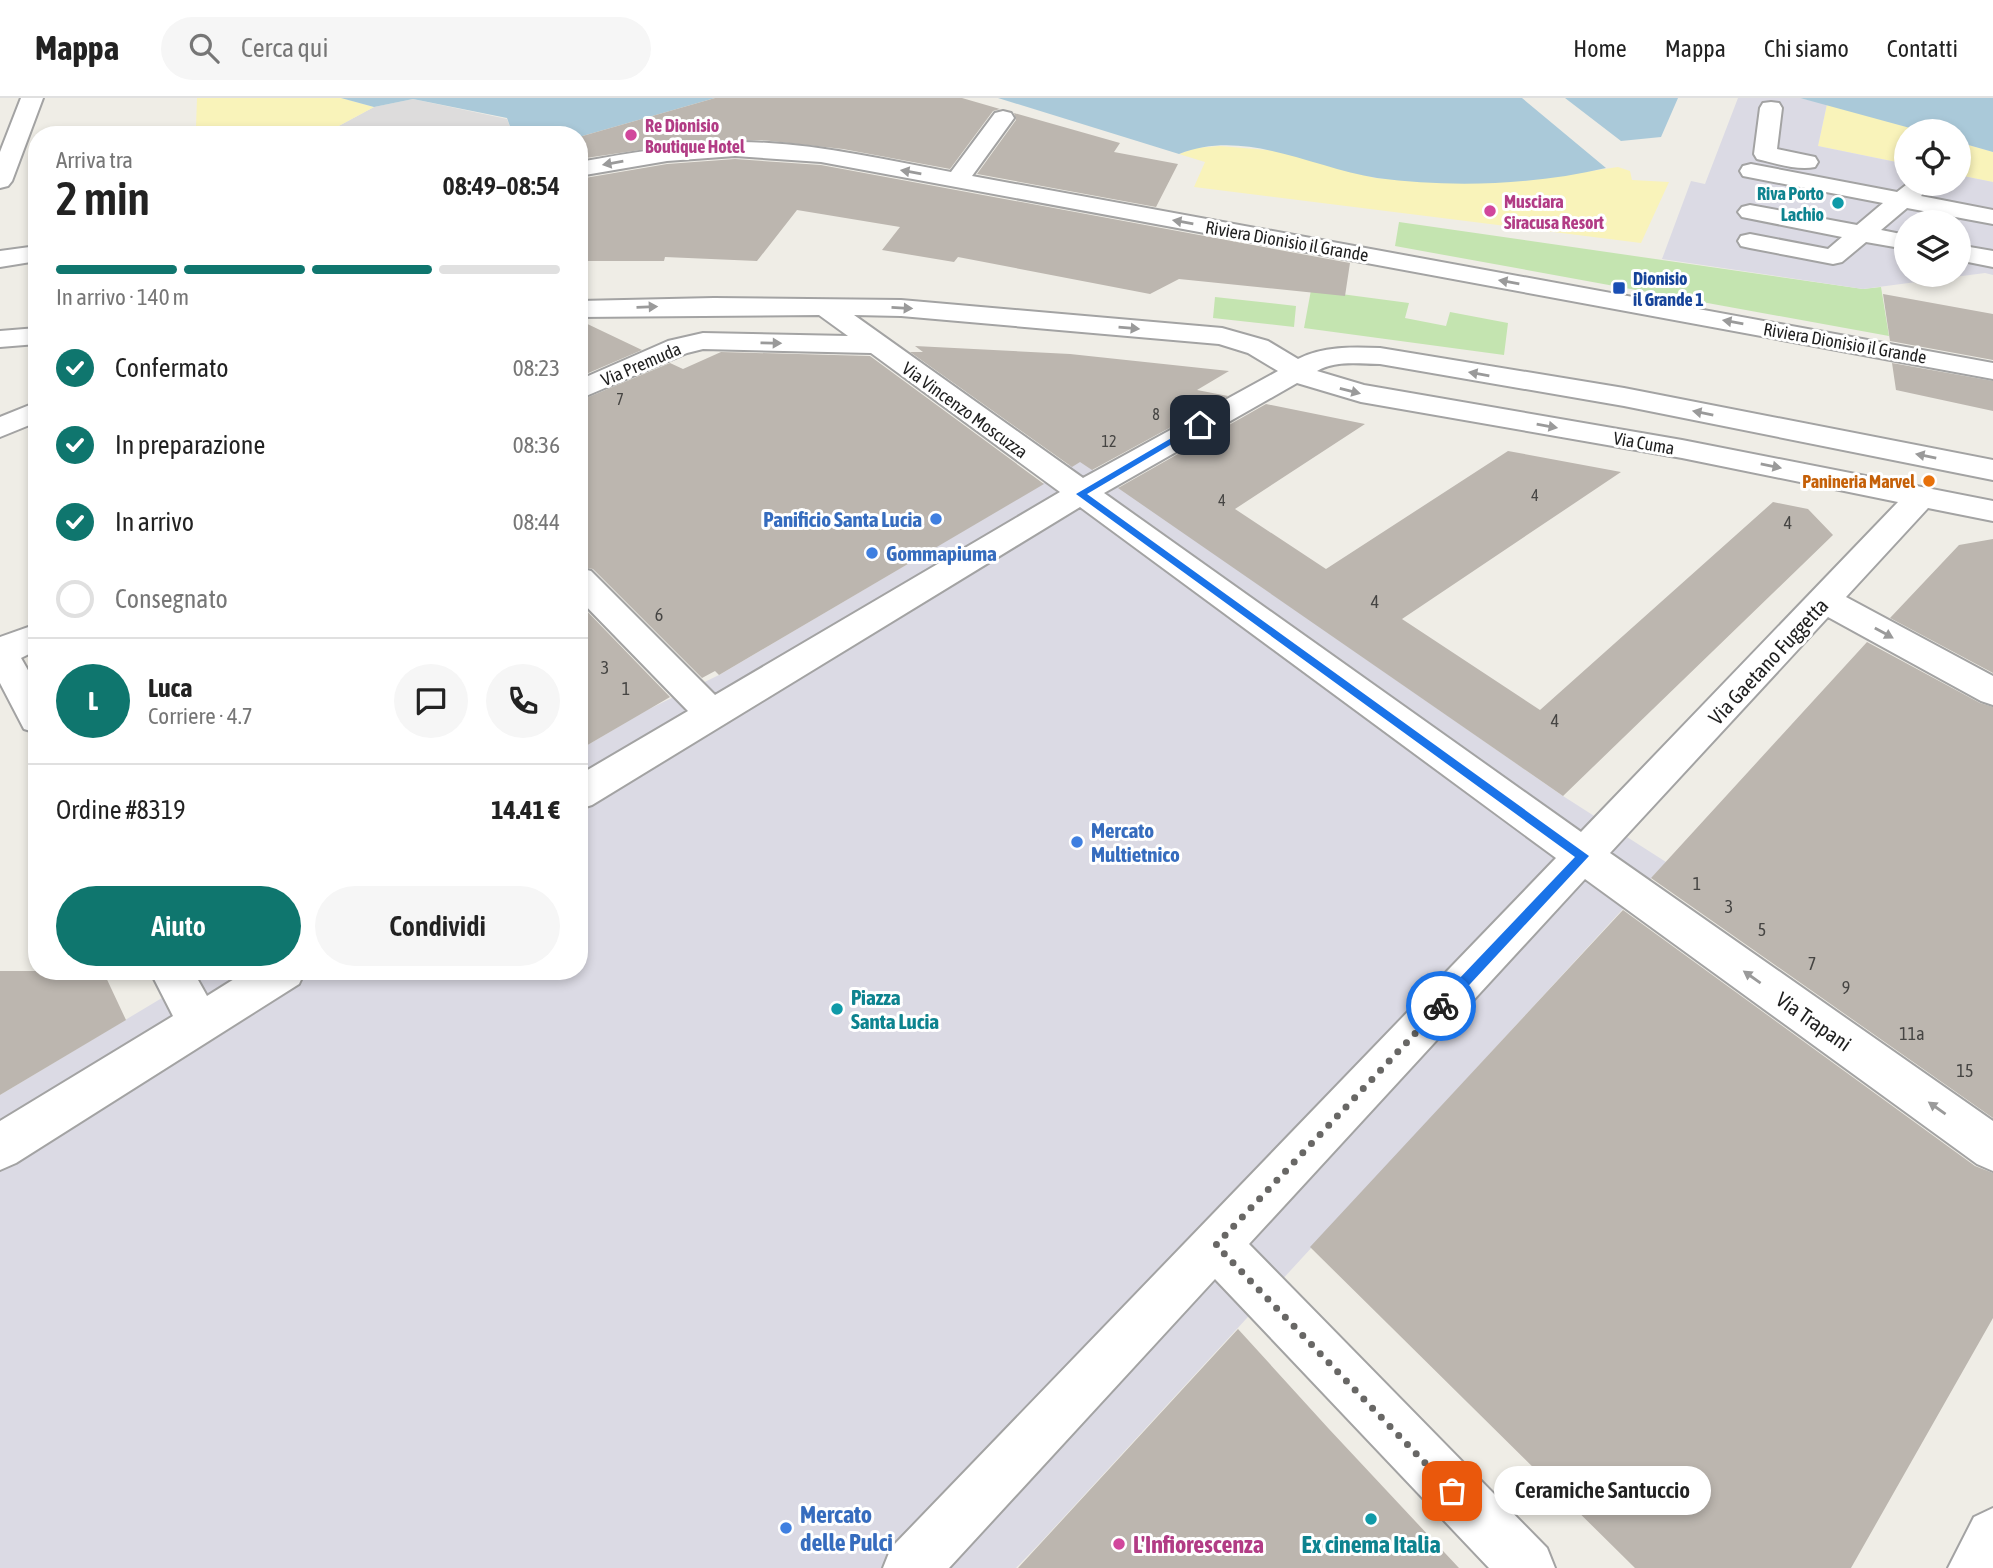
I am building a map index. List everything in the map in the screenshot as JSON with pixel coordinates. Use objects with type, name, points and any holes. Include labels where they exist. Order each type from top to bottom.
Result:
[{"type":"street","points":[[0,181],[32,98]]},
{"type":"street","points":[[1771,107],[1765,154],[1904,201]]},
{"type":"street","points":[[957,180],[1003,118]]},
{"type":"street","name":"Riviera Dionisio il Grande","points":[[588,167],[667,154],[734,149],[821,155],[1993,371]]},
{"type":"street","points":[[1894,236],[1871,225],[1751,192],[1904,201],[1993,217]]},
{"type":"street","points":[[1971,193],[1993,197]]},
{"type":"street","points":[[1749,241],[1833,257],[1904,201]]},
{"type":"street","points":[[1971,235],[1993,239]]},
{"type":"street","points":[[0,259],[28,254]]},
{"type":"street","points":[[1971,255],[1993,259]]},
{"type":"street","points":[[703,341],[714,306]]},
{"type":"street","name":"Via Cuma","points":[[588,309],[824,306],[976,314],[1222,336],[1258,347],[1309,378],[1361,393],[1682,449],[1993,511]]},
{"type":"street","name":"Via Vincenzo Moscuzza","points":[[824,306],[1598,841]]},
{"type":"street","points":[[0,339],[28,337]]},
{"type":"street","name":"Via Premuda","points":[[588,387],[677,347],[703,341],[877,345]]},
{"type":"street","points":[[588,789],[712,714],[1080,482],[1319,359],[1347,355],[1380,356],[1624,397],[1993,470]]},
{"type":"street","points":[[0,428],[28,415]]},
{"type":"street","name":"Via Gaetano Fuggetta","points":[[911,1568],[1922,496]]},
{"type":"street","points":[[588,588],[712,714]]},
{"type":"street","points":[[1825,600],[1993,692]]},
{"type":"street","points":[[28,640],[0,652],[28,703]]},
{"type":"street","name":"Via Trapani","points":[[1598,841],[1636,894],[1993,1148]]},
{"type":"street","points":[[0,1147],[183,994],[244,980]]},
{"type":"street","points":[[1216,1245],[1527,1568]]},
{"type":"street","points":[[1976,1568],[1993,1536]]},
{"type":"shaded area","name":"Riva Porto Lachio","points":[[1738,98],[1800,98],[1827,104],[1818,146],[1894,162],[1894,196],[1971,196],[1971,178],[1993,182],[1993,275],[1971,275],[1971,210],[1894,210],[1894,285],[1863,289],[1662,259],[1691,181],[1705,184]]},
{"type":"shaded area","points":[[413,99],[507,119],[510,126],[339,126],[374,107]]},
{"type":"shaded area","name":"Piazza Santa Lucia","points":[[1078,459],[1563,796],[1666,862],[1041,1542],[1016,1568],[0,1568],[0,1095],[192,980],[588,980],[588,745],[647,710],[719,675],[1036,488]]},
{"type":"green space","points":[[1399,222],[1863,289],[1881,287],[1889,336],[1395,246]]},
{"type":"green space","points":[[1311,290],[1409,303],[1405,318],[1446,326],[1450,312],[1508,323],[1504,355],[1304,328]]},
{"type":"green space","points":[[1215,297],[1296,306],[1294,327],[1213,318]]},
{"type":"sand","points":[[197,98],[341,98],[374,107],[339,126],[196,126]]},
{"type":"sand","points":[[1827,104],[1894,123],[1894,162],[1818,146]]},
{"type":"sand","points":[[1220,146],[1278,151],[1375,178],[1415,181],[1522,181],[1618,167],[1630,171],[1632,180],[1669,182],[1641,243],[1194,187],[1205,162],[1179,154],[1195,148]]},
{"type":"sand","points":[[1971,146],[1993,152],[1993,182],[1971,178]]},
{"type":"water","points":[[341,98],[715,98],[588,134],[588,126],[510,126],[507,118],[413,99],[374,107]]},
{"type":"water","points":[[998,98],[1522,98],[1606,168],[1550,178],[1492,183],[1434,183],[1377,178],[1254,148],[1229,145],[1204,147],[1179,154]]},
{"type":"water","points":[[1565,98],[1678,98],[1661,137],[1621,141]]},
{"type":"water","points":[[1800,98],[1993,98],[1993,152],[1971,146],[1971,119],[1894,119],[1894,124]]},
{"type":"building","points":[[715,98],[962,98],[1000,109],[993,111],[950,169],[843,149],[761,140],[694,142],[588,158],[588,134]]},
{"type":"building","points":[[1014,113],[1120,143],[1114,152],[1178,164],[1156,207],[977,174],[1016,120]]},
{"type":"building","points":[[735,159],[821,165],[1350,263],[1345,296],[1179,279],[1150,294],[958,257],[954,262],[882,250],[900,227],[797,210],[757,261],[665,257],[664,261],[588,261],[588,177],[667,164]]},
{"type":"building","points":[[1883,294],[1993,314],[1993,360],[1890,341]]},
{"type":"building","points":[[588,324],[642,350],[588,373]]},
{"type":"building","points":[[915,346],[1070,354],[1229,371],[1197,390],[1228,396],[1092,470],[1080,462],[1072,467],[910,352],[923,352]]},
{"type":"building","points":[[721,352],[870,356],[1044,484],[719,675],[715,671],[702,678],[593,569],[588,568],[588,397],[670,363],[683,369]]},
{"type":"building","points":[[1892,363],[1993,381],[1993,411],[1896,390]]},
{"type":"building","points":[[1266,404],[1365,424],[1235,509],[1326,569],[1508,451],[1621,472],[1402,619],[1540,710],[1773,502],[1808,509],[1833,535],[1563,796],[1118,488]]},
{"type":"building","points":[[1993,539],[1993,673],[1890,618],[1959,545]]},
{"type":"building","points":[[588,612],[670,697],[588,745]]},
{"type":"building","points":[[1867,642],[1980,703],[1993,707],[1993,1118],[1651,878]]},
{"type":"building","points":[[1623,910],[1975,1166],[1993,1173],[1993,1318],[1851,1568],[1635,1568],[1310,1247]]},
{"type":"building","points":[[0,971],[28,971],[28,980],[107,980],[126,1020],[0,1095]]},
{"type":"building","points":[[1238,1329],[1329,1429],[1459,1568],[1018,1568]]},
{"type":"way so far","points":[[1441,1006],[1216,1245],[1452,1491]]},
{"type":"place","name":"Re Dionisio Boutique Hotel","points":[[631,135]]},
{"type":"place","name":"Riva Porto Lachio","points":[[1838,203]]},
{"type":"place","name":"Musciara Siracusa Resort","points":[[1490,211]]},
{"type":"place","name":"Dionisio il Grande 1","points":[[1619,288]]},
{"type":"place","name":"Panineria Marvel","points":[[1929,481]]},
{"type":"place","name":"Panificio Santa Lucia","points":[[936,519]]},
{"type":"place","name":"Gommapiuma","points":[[872,553]]},
{"type":"place","name":"Mercato Multietnico","points":[[1077,842]]},
{"type":"place","name":"Piazza Santa Lucia","points":[[837,1009]]},
{"type":"place","name":"Ceramiche Santuccio","points":[[1452,1491]]},
{"type":"place","name":"Ex cinema Italia","points":[[1371,1519]]},
{"type":"place","name":"Mercato delle Pulci","points":[[786,1528]]},
{"type":"place","name":"L'Infiorescenza","points":[[1119,1544]]},
{"type":"route","points":[[1200,425],[1080,494],[1583,856],[1441,1006]]}]
